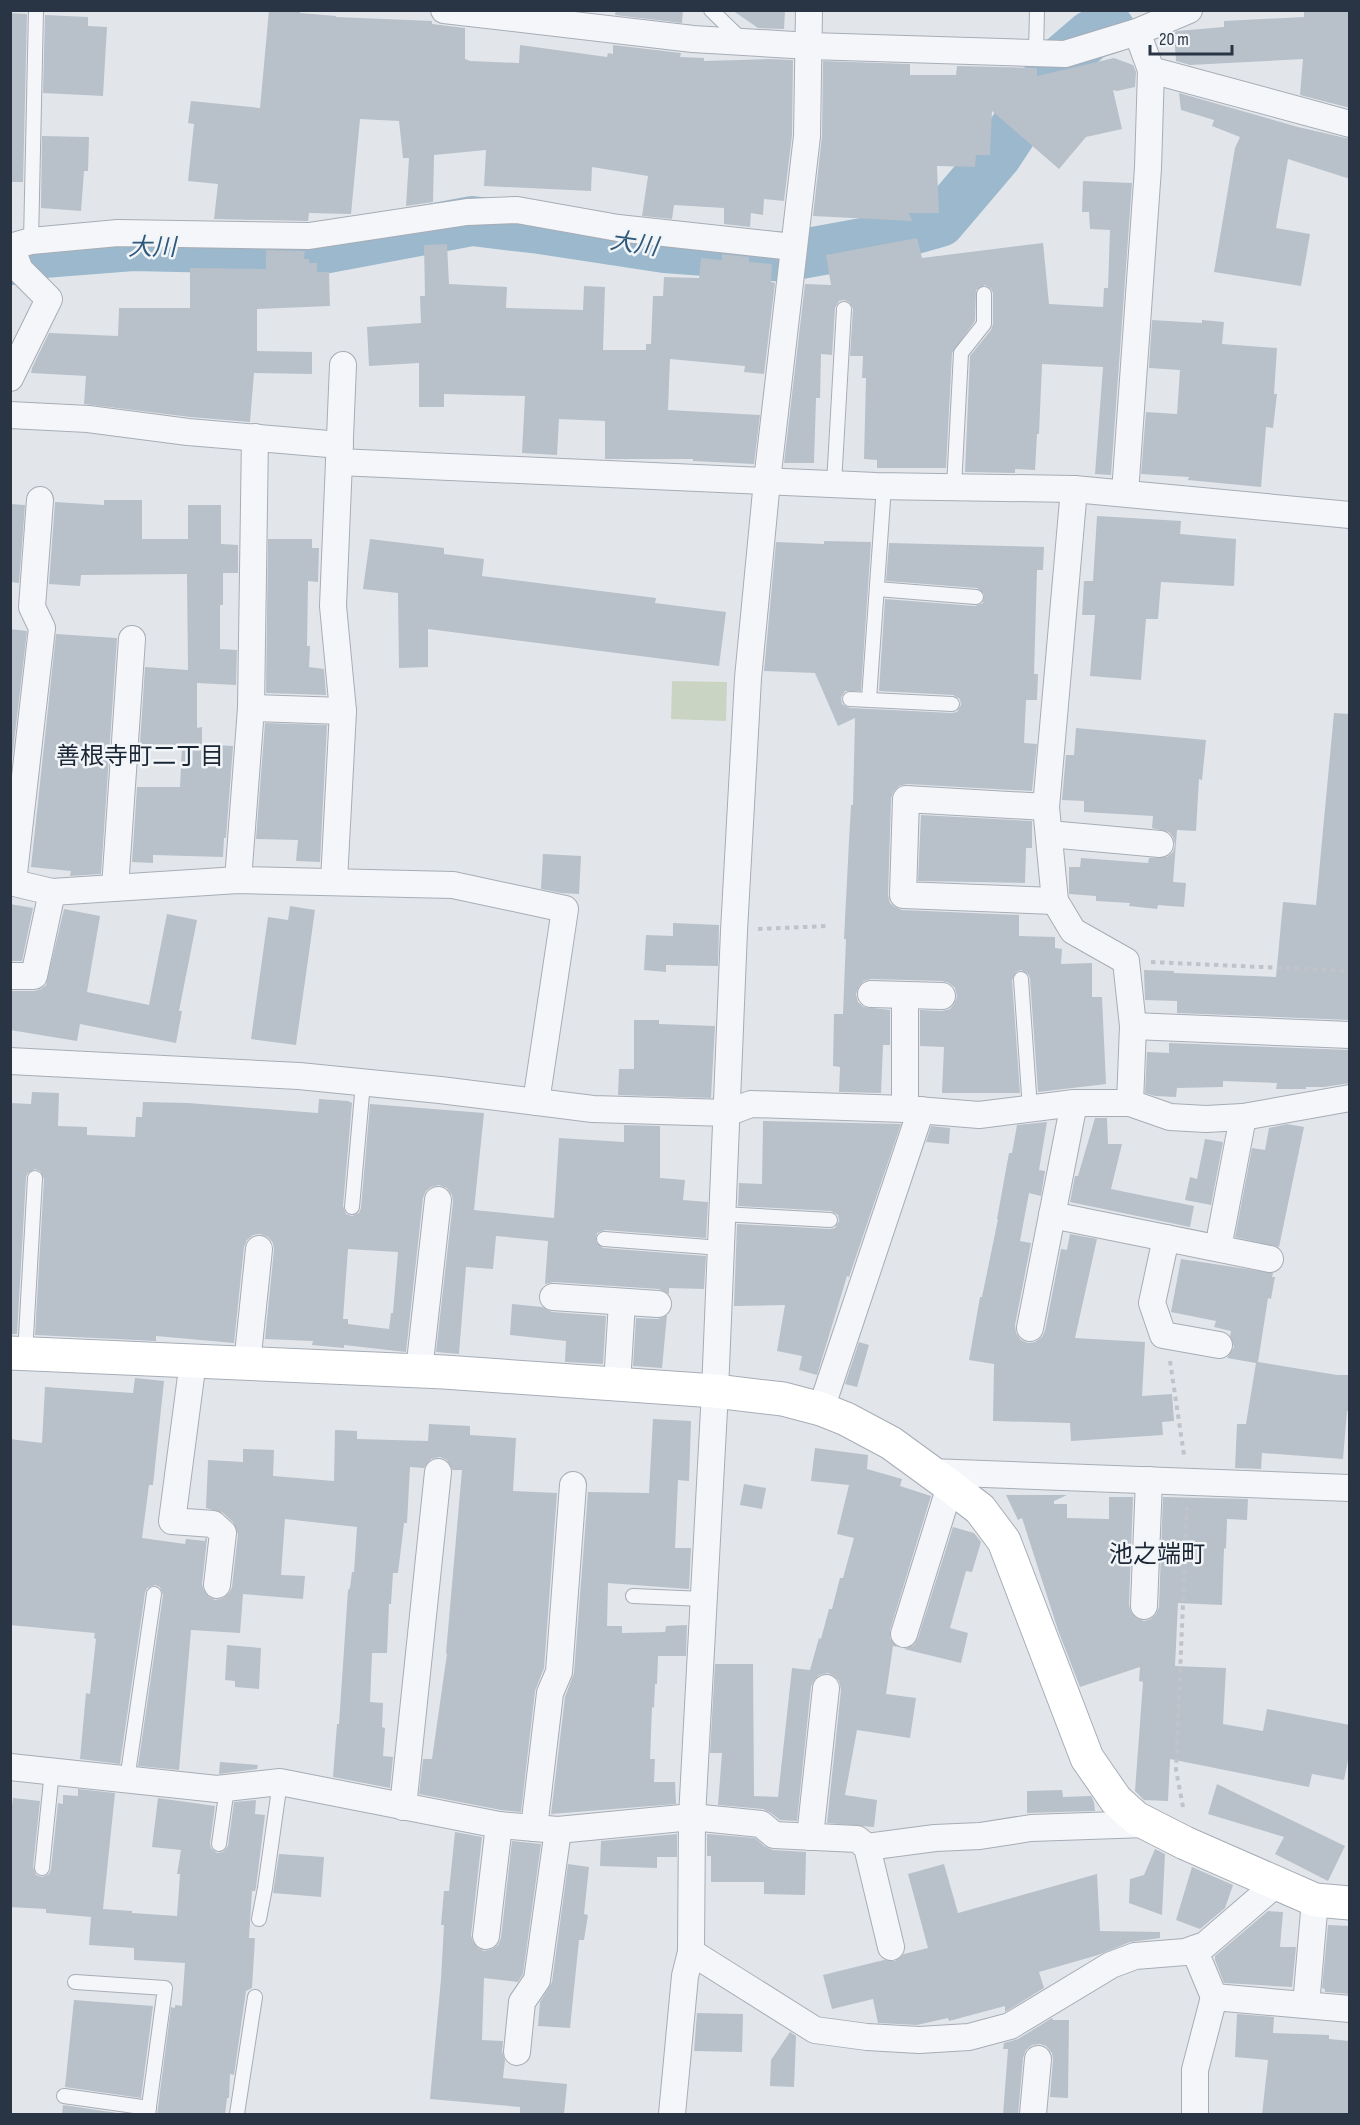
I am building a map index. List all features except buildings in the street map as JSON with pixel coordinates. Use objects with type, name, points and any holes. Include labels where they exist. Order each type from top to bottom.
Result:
[{"type":"street","points":[[444,10],[557,17],[693,39],[810,46],[1065,54],[1137,32],[1189,10]]},
{"type":"street","points":[[672,2115],[685,1976],[691,1952],[692,1817],[715,1391],[734,931],[748,678],[767,481],[807,136],[809,10]]},
{"type":"street","points":[[1125,493],[1148,168],[1151,70],[1137,32]]},
{"type":"street","points":[[1151,70],[1350,124]]},
{"type":"street","points":[[10,378],[49,299],[20,270],[18,245],[118,233],[309,236],[467,212],[517,210],[618,228],[792,254]]},
{"type":"street","points":[[334,881],[343,711],[333,606],[343,365]]},
{"type":"street","points":[[10,415],[88,419],[188,432],[255,437],[340,453],[767,481],[954,488],[1074,489],[1350,515]]},
{"type":"street","points":[[238,880],[251,708],[255,437]]},
{"type":"street","points":[[1074,489],[1046,807],[1055,901],[1073,931],[1126,961],[1133,1026],[1130,1103]]},
{"type":"street","points":[[40,500],[32,607],[42,628],[17,786],[12,882],[52,892],[238,880],[453,885],[565,909],[536,1102]]},
{"type":"street","points":[[115,888],[132,639]]},
{"type":"street","points":[[251,708],[343,711]]},
{"type":"street","points":[[1046,807],[906,799],[903,895],[1055,901]]},
{"type":"street","points":[[1049,834],[1160,844]]},
{"type":"street","points":[[10,976],[34,976],[52,892]]},
{"type":"street","points":[[872,994],[942,996]]},
{"type":"street","points":[[821,1408],[913,1109],[905,995]]},
{"type":"street","points":[[1133,1026],[1350,1035]]},
{"type":"street","points":[[10,1061],[299,1076],[593,1109],[727,1113],[751,1104],[913,1109],[979,1115],[1074,1103],[1130,1103],[1170,1117],[1243,1117],[1350,1098]]},
{"type":"street","points":[[1030,1328],[1074,1103]]},
{"type":"street","points":[[1218,1248],[1243,1117]]},
{"type":"street","points":[[419,1371],[438,1200]]},
{"type":"street","points":[[1052,1215],[1270,1259]]},
{"type":"street","points":[[1166,1238],[1152,1303],[1163,1335],[1219,1345]]},
{"type":"street","points":[[247,1364],[259,1250]]},
{"type":"street","points":[[553,1298],[658,1304]]},
{"type":"street","points":[[617,1384],[622,1302]]},
{"type":"street","points":[[18,1353],[419,1371],[617,1384],[715,1391],[783,1399],[821,1408],[891,1443],[980,1509],[1004,1541],[1087,1758],[1116,1800],[1136,1818],[1185,1843],[1315,1900],[1350,1903]]},
{"type":"street","points":[[193,1361],[172,1521],[213,1524],[223,1533],[217,1585]]},
{"type":"street","points":[[403,1807],[438,1472]]},
{"type":"street","points":[[940,1479],[1149,1480],[1350,1488]]},
{"type":"street","points":[[904,1634],[940,1479]]},
{"type":"street","points":[[1144,1606],[1149,1480]]},
{"type":"street","points":[[517,2052],[522,2002],[537,1980],[546,1829],[550,1693],[558,1672],[573,1485]]},
{"type":"street","points":[[810,1837],[826,1688]]},
{"type":"street","points":[[10,1767],[217,1789],[280,1782],[499,1825],[546,1829],[692,1817],[761,1824],[774,1835],[857,1839],[867,1847],[891,1947]]},
{"type":"street","points":[[867,1847],[935,1838],[980,1836],[1031,1828],[1146,1824]]},
{"type":"street","points":[[486,1936],[499,1825]]},
{"type":"street","points":[[691,1952],[815,2030],[867,2037],[919,2040],[969,2037],[1010,2026],[1112,1965],[1135,1956],[1185,1952],[1205,1945],[1277,1883]]},
{"type":"street","points":[[1306,2005],[1315,1900]]},
{"type":"street","points":[[1194,1949],[1214,1997],[1195,2070],[1195,2115]]},
{"type":"street","points":[[1214,1997],[1350,2009]]},
{"type":"street","points":[[1033,2115],[1038,2059]]},
{"type":"lane","points":[[18,245],[36,10]]},
{"type":"lane","points":[[711,10],[744,42]]},
{"type":"lane","points":[[1036,53],[1037,10]]},
{"type":"lane","points":[[954,488],[961,353],[984,324],[984,294]]},
{"type":"lane","points":[[834,484],[844,309]]},
{"type":"lane","points":[[869,699],[884,486]]},
{"type":"lane","points":[[877,589],[976,597]]},
{"type":"lane","points":[[850,699],[952,704]]},
{"type":"lane","points":[[1021,979],[1030,1109]]},
{"type":"lane","points":[[352,1207],[363,1083]]},
{"type":"lane","points":[[18,1353],[35,1178]]},
{"type":"lane","points":[[722,1214],[830,1220]]},
{"type":"lane","points":[[604,1239],[721,1248]]},
{"type":"lane","points":[[127,1779],[154,1594]]},
{"type":"lane","points":[[633,1596],[704,1599]]},
{"type":"lane","points":[[42,1868],[52,1772]]},
{"type":"lane","points":[[259,1919],[280,1782]]},
{"type":"lane","points":[[219,1844],[226,1788]]},
{"type":"lane","points":[[64,2096],[149,2111],[165,1988],[75,1982]]},
{"type":"lane","points":[[237,2115],[255,1997]]},
{"type":"path","points":[[734,931],[828,926]]},
{"type":"path","points":[[1126,961],[1350,971]]},
{"type":"path","points":[[1163,1335],[1173,1374],[1188,1482],[1176,1770],[1186,1820],[1185,1843]]},
{"type":"green space","points":[[672,681],[727,682],[726,721],[671,719]]},
{"type":"waterway","name":"大川","points":[[10,260],[43,253],[133,246],[318,250],[472,221],[665,248],[785,257],[873,241],[940,222],[997,155],[1056,65],[1091,35],[1110,29]]},
{"type":"district","name":"善根寺町二丁目","points":[[140,756]]},
{"type":"district","name":"池之端町","points":[[1157,1554]]}]
